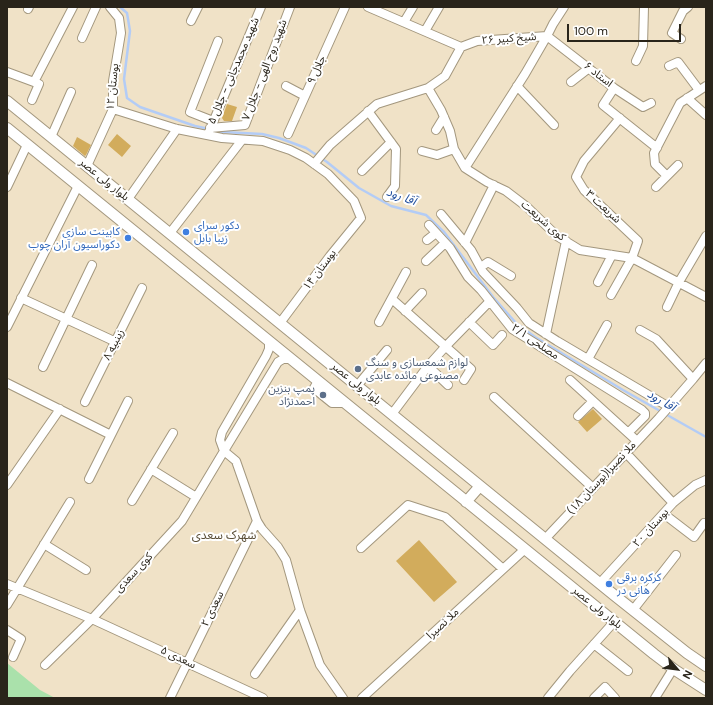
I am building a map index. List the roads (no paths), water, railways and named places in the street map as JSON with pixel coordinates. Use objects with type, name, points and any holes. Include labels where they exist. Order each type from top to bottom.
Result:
[{"type":"main road","name":"بلوار ولی عصر","points":[[7,101],[545,539],[687,653],[706,666]]},
{"type":"main road","name":"بلوار ولی عصر","points":[[7,128],[614,622],[673,669],[706,690]]},
{"type":"main road","points":[[466,502],[480,486]]},
{"type":"street","points":[[34,82],[73,7]]},
{"type":"street","points":[[82,38],[96,7]]},
{"type":"street","name":"بوستان ۱۲","points":[[86,166],[113,109],[113,81],[121,33],[120,18],[110,7]]},
{"type":"street","points":[[191,21],[198,7]]},
{"type":"street","name":"شهید محمدجانی - جلال ۵","points":[[210,128],[261,7]]},
{"type":"street","name":"شهید روح الهی - جلال ۷","points":[[210,128],[246,125],[290,7]]},
{"type":"street","name":"جلال ۹","points":[[288,134],[345,7]]},
{"type":"street","points":[[218,41],[190,112],[210,128],[242,140],[263,141],[290,150],[314,164],[330,146],[377,104],[428,88],[445,76],[461,47],[368,7]]},
{"type":"street","points":[[404,22],[413,7]]},
{"type":"street","points":[[425,31],[439,7]]},
{"type":"street","name":"شیخ کبیر ۲۶","points":[[461,47],[477,41],[547,36],[564,7]]},
{"type":"street","points":[[636,61],[644,46],[644,7]]},
{"type":"street","points":[[681,39],[672,33],[683,11],[688,7]]},
{"type":"street","points":[[465,168],[547,36]]},
{"type":"street","name":"استاد ۶","points":[[547,36],[614,88],[642,107],[651,103]]},
{"type":"street","points":[[667,176],[655,164],[654,153],[680,104],[703,88],[678,62],[669,66]]},
{"type":"street","points":[[571,82],[589,68]]},
{"type":"street","points":[[7,72],[39,84],[32,100]]},
{"type":"street","points":[[286,86],[305,96]]},
{"type":"street","points":[[517,86],[554,125]]},
{"type":"street","name":"کوی شریعت","points":[[428,88],[444,117],[450,131],[454,149],[465,168],[506,191],[527,207],[557,236],[580,250],[632,258],[679,282],[706,298]]},
{"type":"street","points":[[614,88],[603,105],[657,148]]},
{"type":"street","points":[[51,136],[71,92]]},
{"type":"street","points":[[687,98],[706,115]]},
{"type":"street","points":[[113,109],[177,129],[210,128]]},
{"type":"street","points":[[368,111],[396,149],[395,186],[387,197]]},
{"type":"street","points":[[436,130],[444,117]]},
{"type":"street","name":"شریعت ۳","points":[[620,118],[584,160],[576,177],[584,190],[638,241],[632,258]]},
{"type":"street","points":[[128,199],[177,129]]},
{"type":"street","points":[[170,233],[242,140]]},
{"type":"street","points":[[362,171],[391,142]]},
{"type":"street","points":[[7,187],[27,145]]},
{"type":"street","points":[[422,151],[437,155],[454,149]]},
{"type":"street","name":"بوستان ۱۴","points":[[280,323],[330,256],[361,218],[354,201],[328,174],[314,164]]},
{"type":"street","points":[[656,187],[678,165]]},
{"type":"street","points":[[465,243],[494,185]]},
{"type":"street","points":[[7,326],[78,186]]},
{"type":"street","points":[[441,214],[471,250],[484,272],[529,323],[667,409],[706,363]]},
{"type":"street","name":"مصلحی ۲/۱","points":[[429,225],[445,243],[468,277],[481,290],[512,329],[645,413],[645,416],[628,433]]},
{"type":"street","points":[[427,240],[436,233]]},
{"type":"street","points":[[667,307],[679,282],[706,236]]},
{"type":"street","points":[[546,334],[566,242]]},
{"type":"street","points":[[426,261],[445,243]]},
{"type":"street","points":[[598,282],[612,254]]},
{"type":"street","points":[[611,295],[632,258]]},
{"type":"street","points":[[481,267],[488,262],[511,276]]},
{"type":"street","points":[[43,367],[92,265]]},
{"type":"street","points":[[379,322],[406,272]]},
{"type":"street","name":"زینبیه ۸","points":[[85,402],[142,288]]},
{"type":"street","points":[[405,311],[422,293]]},
{"type":"street","points":[[21,298],[116,342]]},
{"type":"street","points":[[392,299],[471,369],[464,380]]},
{"type":"street","points":[[392,414],[428,366],[490,301]]},
{"type":"street","points":[[470,322],[493,345],[502,335]]},
{"type":"street","points":[[588,359],[606,325]]},
{"type":"street","points":[[640,330],[656,339],[693,379]]},
{"type":"street","points":[[269,341],[269,349],[266,356],[222,432],[220,440],[224,451],[236,462],[257,521],[286,560],[300,610],[320,665],[342,698]]},
{"type":"street","points":[[357,386],[388,350]]},
{"type":"street","name":"کوی سعدی","points":[[45,665],[92,619],[182,521],[191,509],[196,497],[278,362],[284,359],[291,359]]},
{"type":"street","points":[[428,366],[448,385]]},
{"type":"street","points":[[570,380],[637,442]]},
{"type":"street","points":[[7,383],[111,434]]},
{"type":"street","points":[[494,397],[593,488]]},
{"type":"street","points":[[89,479],[128,401]]},
{"type":"street","points":[[578,416],[593,401]]},
{"type":"street","points":[[7,485],[10,474],[60,409]]},
{"type":"street","name":"ملا نصیرا(بوستان ۱۸)","points":[[545,539],[667,409]]},
{"type":"street","points":[[132,501],[173,433]]},
{"type":"street","points":[[626,452],[674,503]]},
{"type":"street","points":[[151,469],[196,497]]},
{"type":"street","name":"بوستان ۲۰","points":[[600,583],[674,503],[695,485],[706,480]]},
{"type":"street","points":[[7,605],[70,502]]},
{"type":"street","points":[[361,548],[408,505],[445,517],[503,569]]},
{"type":"street","points":[[664,514],[694,537],[704,523]]},
{"type":"street","name":"سعدی ۲","points":[[170,698],[257,521]]},
{"type":"street","points":[[44,544],[86,570]]},
{"type":"street","name":"ملا نصیرا","points":[[362,698],[524,549]]},
{"type":"street","points":[[633,610],[676,555]]},
{"type":"street","points":[[7,584],[92,619]]},
{"type":"street","points":[[255,674],[300,610]]},
{"type":"street","name":"سعدی ۵","points":[[92,619],[263,698]]},
{"type":"street","points":[[548,698],[614,622]]},
{"type":"street","points":[[7,630],[21,639],[13,657]]},
{"type":"street","points":[[594,644],[628,671]]},
{"type":"street","points":[[657,697],[673,669]]},
{"type":"street","points":[[594,698],[605,688],[615,698]]},
{"type":"waterway","name":"آقا رود","points":[[120,7],[127,13],[130,31],[124,79],[127,98],[140,107],[195,126],[209,129]]},
{"type":"waterway","name":"آقا رود","points":[[216,131],[262,134],[279,138],[306,148],[327,162],[359,188],[391,206],[426,215],[444,232],[493,297],[516,323],[535,337],[623,390],[706,437]]},
{"type":"place","name":"دکور سرای زیبا بابل","points":[[186,232]]},
{"type":"place","name":"کابینت سازی دکوراسیون آران چوب","points":[[128,238]]},
{"type":"place","name":"لوازم شمعسازی و سنگ مصنوعی مائده عابدی","points":[[358,369]]},
{"type":"place","name":"پمپ بنزین احمدنژاد","points":[[323,395]]},
{"type":"place","name":"کرکره برقی هانی در","points":[[609,584]]},
{"type":"district","name":"شهرک سعدی","points":[[224,536]]}]
